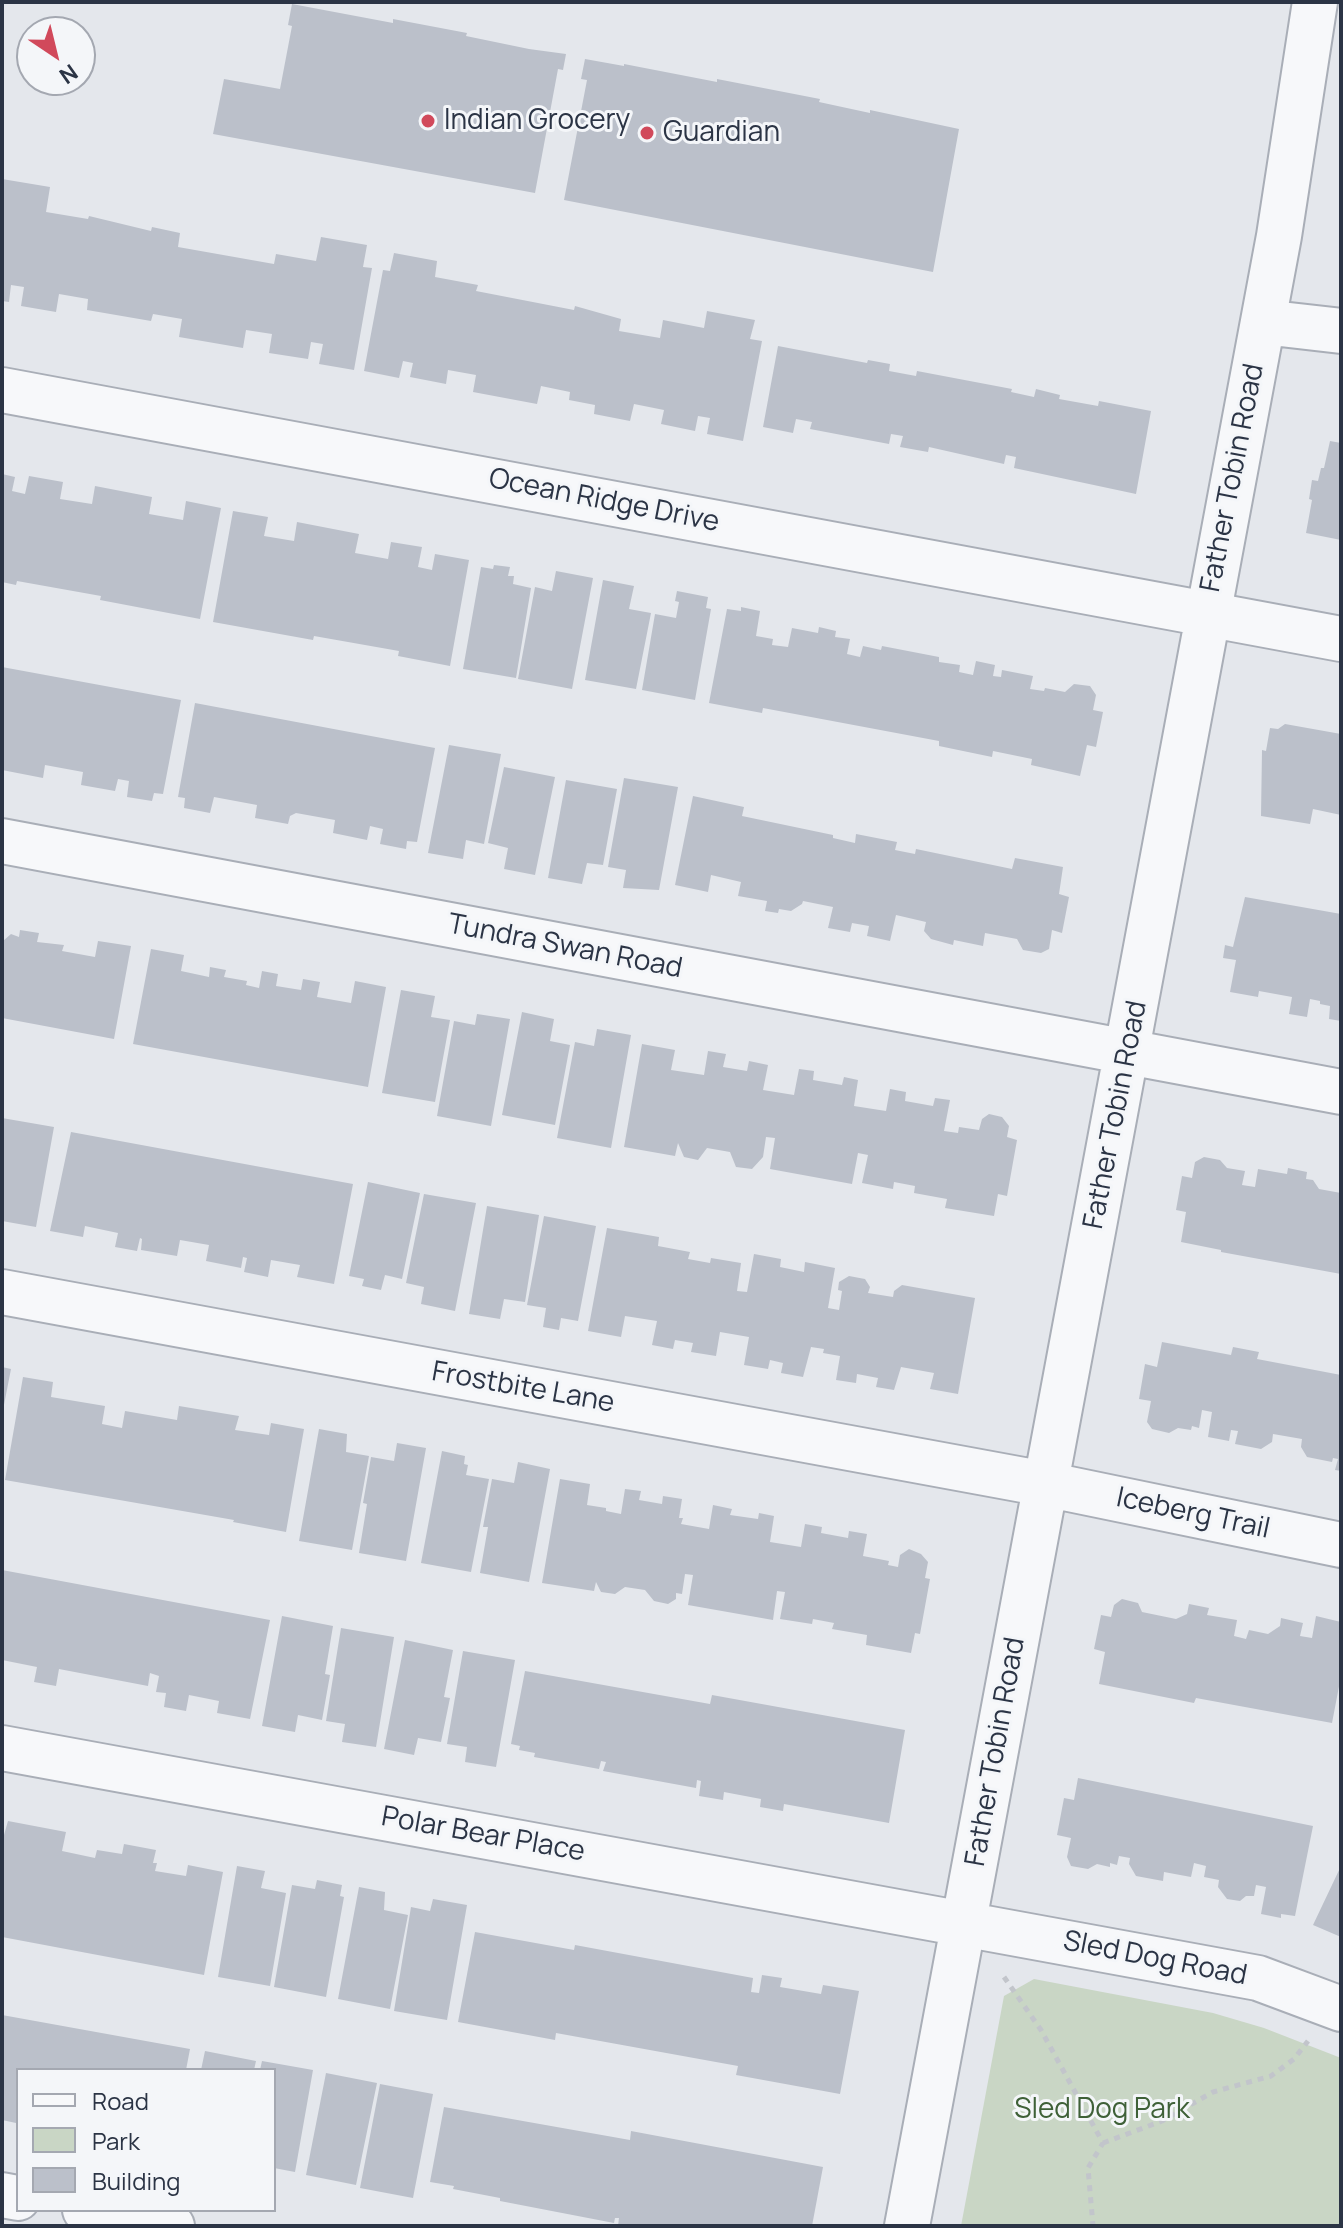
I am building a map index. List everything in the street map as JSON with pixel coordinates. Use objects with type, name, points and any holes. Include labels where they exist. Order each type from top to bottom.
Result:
[{"type":"street","name":"Father Tobin Road","points":[[907,2226],[1279,236],[1315,2]]},
{"type":"street","points":[[1263,322],[1341,331]]},
{"type":"street","name":"Ocean Ridge Drive","points":[[2,390],[1341,639]]},
{"type":"street","name":"Tundra Swan Road","points":[[2,841],[1341,1092]]},
{"type":"street","name":"Frostbite Lane","points":[[2,1292],[1045,1484]]},
{"type":"street","name":"Iceberg Trail","points":[[1045,1484],[1341,1545]]},
{"type":"street","name":"Polar Bear Place","points":[[2,1748],[965,1923]]},
{"type":"street","name":"Sled Dog Road","points":[[965,1923],[1258,1978],[1341,2009]]},
{"type":"street","points":[[96,2212],[172,2226]]},
{"type":"path","points":[[1004,1977],[1041,2030],[1103,2143]]},
{"type":"path","points":[[1093,2226],[1088,2168],[1103,2143],[1162,2121],[1213,2092],[1271,2076],[1294,2059],[1309,2041]]},
{"type":"green space","name":"Sled Dog Park","points":[[1034,1979],[1213,2013],[1264,2028],[1341,2058],[1341,2226],[961,2226],[1004,1996]]},
{"type":"building","points":[[292,4],[393,23],[393,19],[529,49],[566,54],[563,70],[558,69],[535,193],[213,134],[224,79],[280,89],[292,26],[288,25]]},
{"type":"building","points":[[585,59],[717,82],[717,79],[959,129],[933,272],[564,200],[587,80],[581,79]]},
{"type":"building","points":[[2,179],[50,187],[46,212],[88,219],[89,216],[151,231],[152,227],[180,233],[178,247],[274,264],[276,254],[316,261],[321,237],[367,245],[363,267],[372,268],[354,370],[319,364],[323,344],[311,342],[308,359],[269,353],[272,334],[246,330],[243,348],[179,337],[182,319],[153,314],[151,321],[87,310],[88,299],[59,294],[56,312],[21,306],[24,287],[11,285],[9,302],[2,301]]},
{"type":"building","points":[[394,253],[437,261],[435,277],[478,285],[476,291],[574,310],[575,306],[621,319],[619,331],[660,338],[663,320],[704,328],[707,311],[755,320],[750,339],[762,341],[743,441],[707,434],[710,418],[698,416],[695,431],[661,424],[664,410],[634,404],[630,421],[594,414],[595,405],[569,400],[570,392],[541,386],[537,404],[473,392],[476,375],[448,370],[446,384],[410,377],[413,363],[403,361],[399,378],[364,371],[383,270],[390,271]]},
{"type":"building","points":[[778,346],[867,363],[868,360],[890,364],[889,371],[916,376],[917,371],[1012,389],[1011,392],[1034,397],[1036,389],[1060,395],[1059,399],[1098,406],[1099,401],[1151,411],[1136,494],[1014,468],[1016,457],[1006,455],[1004,464],[929,447],[928,452],[900,447],[903,436],[891,434],[889,444],[810,429],[812,422],[796,419],[793,433],[763,427]]},
{"type":"building","points":[[1330,441],[1341,443],[1341,540],[1306,533],[1312,480],[1318,481],[1321,468],[1324,468]]},
{"type":"building","points":[[2,474],[15,477],[12,491],[25,494],[29,476],[63,482],[60,499],[92,504],[95,486],[152,497],[149,514],[183,520],[186,501],[221,508],[200,619],[100,600],[101,596],[17,581],[16,585],[2,582]]},
{"type":"building","points":[[233,511],[268,517],[264,536],[294,541],[297,522],[359,534],[355,553],[388,559],[391,542],[422,547],[418,567],[432,570],[435,554],[469,560],[450,666],[398,656],[399,651],[213,622]]},
{"type":"building","points":[[494,565],[510,567],[508,576],[514,576],[513,584],[531,588],[516,678],[463,669],[481,567],[493,569]]},
{"type":"building","points":[[556,571],[593,578],[572,689],[518,679],[535,587],[552,591]]},
{"type":"building","points":[[603,580],[634,586],[629,609],[651,613],[636,689],[585,680]]},
{"type":"building","points":[[677,591],[708,597],[706,608],[711,609],[695,700],[642,690],[655,614],[676,618],[679,602],[675,601]]},
{"type":"building","points":[[741,607],[760,611],[756,636],[773,639],[772,645],[788,647],[792,628],[818,633],[819,627],[836,631],[835,637],[850,639],[847,654],[860,657],[863,646],[881,650],[882,646],[939,657],[939,662],[960,665],[959,672],[973,675],[976,661],[995,665],[993,676],[1001,677],[1002,670],[1033,676],[1030,689],[1065,692],[1074,684],[1090,686],[1096,695],[1093,710],[1103,712],[1096,747],[1087,745],[1080,776],[1031,765],[1032,759],[993,751],[992,757],[939,746],[939,741],[763,708],[762,713],[709,703],[727,609],[741,611]]},
{"type":"building","points":[[2,667],[181,700],[163,794],[154,793],[152,801],[127,797],[129,781],[118,779],[115,791],[81,785],[83,772],[45,765],[43,778],[2,770]]},
{"type":"building","points":[[195,703],[435,748],[417,842],[407,841],[406,849],[380,844],[383,829],[370,826],[367,840],[333,833],[335,820],[296,813],[290,816],[288,824],[255,818],[257,805],[214,797],[210,813],[184,808],[185,798],[178,797]]},
{"type":"building","points":[[1285,724],[1341,734],[1341,815],[1313,809],[1310,824],[1261,816],[1262,750],[1266,751],[1270,728],[1278,729]]},
{"type":"building","points":[[449,745],[501,754],[484,844],[466,840],[463,859],[428,853]]},
{"type":"building","points":[[504,767],[555,777],[535,875],[504,869],[508,848],[488,843]]},
{"type":"building","points":[[624,778],[678,787],[659,890],[623,888],[626,870],[608,867]]},
{"type":"building","points":[[566,780],[617,789],[603,865],[587,863],[582,884],[548,878]]},
{"type":"building","points":[[693,796],[744,807],[742,816],[833,835],[833,838],[855,843],[856,834],[897,842],[895,850],[915,854],[916,849],[1012,869],[1015,858],[1063,867],[1059,894],[1069,897],[1062,933],[1052,930],[1049,949],[1041,953],[1023,950],[1017,939],[985,933],[983,946],[954,940],[953,945],[931,939],[924,931],[926,922],[896,915],[890,941],[867,936],[869,926],[852,923],[850,932],[828,928],[833,907],[803,901],[791,911],[765,911],[767,901],[738,896],[741,882],[711,875],[708,892],[675,885]]},
{"type":"building","points":[[1245,897],[1341,914],[1341,1021],[1329,1019],[1330,1006],[1320,1004],[1320,1001],[1310,999],[1307,1017],[1289,1014],[1292,997],[1259,991],[1258,997],[1230,992],[1236,960],[1223,958],[1225,945],[1233,947]]},
{"type":"building","points":[[20,930],[39,933],[37,942],[64,945],[62,951],[95,957],[98,941],[131,946],[114,1039],[2,1018],[3,941],[11,934],[19,937]]},
{"type":"building","points":[[151,949],[184,955],[181,971],[209,977],[210,967],[226,970],[224,977],[247,981],[246,985],[259,988],[262,971],[278,974],[276,986],[301,990],[303,979],[320,982],[317,997],[351,1003],[355,981],[386,987],[368,1087],[133,1044]]},
{"type":"building","points":[[401,990],[435,996],[431,1017],[450,1020],[435,1102],[382,1093]]},
{"type":"building","points":[[522,1012],[554,1019],[550,1041],[570,1045],[555,1125],[502,1115]]},
{"type":"building","points":[[477,1014],[510,1019],[491,1126],[437,1116],[454,1021],[475,1025]]},
{"type":"building","points":[[597,1029],[631,1035],[611,1148],[557,1138],[575,1042],[594,1046]]},
{"type":"building","points":[[642,1044],[675,1050],[671,1070],[704,1075],[708,1051],[726,1054],[723,1067],[747,1071],[749,1061],[768,1065],[763,1090],[794,1095],[799,1069],[814,1071],[813,1080],[842,1085],[844,1077],[858,1080],[854,1106],[886,1111],[890,1089],[906,1092],[905,1101],[933,1106],[935,1098],[950,1100],[944,1131],[958,1133],[959,1127],[979,1130],[982,1119],[989,1114],[1002,1117],[1009,1126],[1007,1137],[1017,1140],[1007,1196],[998,1194],[994,1216],[945,1208],[947,1199],[914,1193],[915,1186],[894,1182],[893,1189],[862,1183],[868,1155],[858,1153],[852,1184],[770,1169],[775,1138],[766,1137],[763,1157],[752,1169],[736,1167],[730,1152],[707,1148],[698,1160],[684,1157],[678,1143],[675,1156],[624,1147]]},
{"type":"building","points":[[2,1118],[54,1127],[36,1227],[2,1221]]},
{"type":"building","points":[[71,1132],[353,1184],[334,1284],[297,1277],[300,1265],[271,1260],[268,1277],[244,1272],[247,1258],[243,1257],[241,1268],[206,1261],[209,1245],[180,1240],[177,1256],[141,1250],[140,1238],[137,1251],[115,1247],[118,1233],[85,1226],[83,1237],[50,1231]]},
{"type":"building","points":[[1204,1157],[1220,1160],[1227,1168],[1245,1171],[1242,1185],[1255,1187],[1258,1169],[1287,1174],[1288,1168],[1307,1172],[1306,1179],[1313,1180],[1319,1189],[1341,1193],[1341,1274],[1181,1242],[1186,1212],[1176,1210],[1182,1176],[1192,1178],[1195,1162]]},
{"type":"building","points":[[368,1182],[420,1193],[402,1279],[385,1275],[381,1290],[362,1286],[364,1279],[349,1276]]},
{"type":"building","points":[[424,1194],[476,1203],[455,1311],[421,1304],[424,1287],[406,1283]]},
{"type":"building","points":[[487,1206],[539,1215],[525,1302],[504,1299],[500,1319],[469,1314]]},
{"type":"building","points":[[544,1216],[596,1226],[578,1321],[561,1318],[559,1330],[543,1327],[546,1308],[527,1305]]},
{"type":"building","points":[[607,1228],[659,1237],[658,1246],[690,1252],[688,1259],[710,1263],[711,1258],[741,1263],[737,1291],[747,1292],[754,1254],[781,1259],[780,1267],[804,1272],[805,1262],[835,1268],[828,1308],[839,1310],[842,1291],[838,1290],[839,1282],[849,1276],[865,1279],[870,1287],[868,1293],[893,1297],[894,1291],[902,1285],[975,1298],[958,1394],[930,1389],[934,1373],[901,1367],[894,1390],[876,1387],[878,1378],[857,1374],[856,1383],[836,1380],[840,1356],[823,1353],[824,1349],[811,1347],[803,1377],[781,1373],[783,1363],[770,1360],[768,1369],[744,1365],[749,1337],[720,1332],[716,1356],[691,1352],[693,1343],[675,1340],[673,1349],[652,1345],[657,1321],[625,1316],[621,1337],[588,1331]]},
{"type":"building","points":[[1162,1342],[1231,1355],[1233,1347],[1259,1352],[1257,1359],[1341,1375],[1341,1471],[1335,1470],[1338,1459],[1333,1458],[1332,1462],[1307,1457],[1301,1447],[1302,1439],[1273,1434],[1272,1442],[1261,1449],[1235,1444],[1238,1431],[1231,1430],[1229,1441],[1208,1437],[1212,1412],[1202,1410],[1199,1428],[1178,1428],[1169,1433],[1152,1429],[1147,1422],[1151,1401],[1139,1399],[1145,1364],[1157,1367]]},
{"type":"building","points":[[2,1367],[11,1369],[3,1410],[2,1410]]},
{"type":"building","points":[[23,1377],[53,1382],[51,1397],[105,1406],[102,1424],[122,1428],[125,1411],[177,1420],[179,1406],[239,1416],[235,1430],[269,1435],[271,1423],[304,1429],[286,1532],[5,1480]]},
{"type":"building","points":[[319,1429],[347,1434],[346,1452],[369,1456],[352,1550],[299,1541]]},
{"type":"building","points":[[397,1443],[426,1448],[406,1561],[359,1553],[371,1457],[394,1461]]},
{"type":"building","points":[[442,1451],[465,1456],[464,1464],[468,1465],[466,1475],[489,1479],[471,1572],[421,1563]]},
{"type":"building","points":[[518,1462],[550,1469],[529,1582],[480,1573],[488,1527],[483,1527],[492,1479],[514,1483]]},
{"type":"building","points":[[560,1479],[590,1484],[587,1505],[606,1508],[606,1511],[621,1514],[625,1489],[641,1491],[639,1500],[662,1504],[663,1496],[682,1499],[681,1524],[709,1529],[713,1505],[732,1509],[730,1515],[758,1519],[759,1513],[774,1516],[770,1542],[801,1547],[805,1524],[822,1527],[821,1533],[848,1538],[849,1531],[867,1534],[863,1556],[889,1561],[888,1565],[898,1567],[900,1555],[909,1549],[921,1554],[928,1562],[925,1578],[930,1579],[920,1634],[915,1633],[911,1653],[866,1645],[867,1635],[832,1629],[834,1623],[813,1619],[812,1624],[780,1619],[785,1592],[777,1591],[773,1620],[688,1605],[693,1575],[685,1574],[682,1594],[676,1593],[676,1599],[668,1604],[654,1601],[645,1590],[625,1587],[615,1594],[601,1592],[596,1582],[594,1591],[542,1583]]},
{"type":"building","points":[[2,1570],[270,1620],[250,1719],[217,1713],[219,1701],[189,1695],[186,1711],[164,1707],[166,1693],[156,1692],[159,1676],[150,1673],[148,1686],[59,1669],[56,1686],[34,1682],[37,1667],[2,1660]]},
{"type":"building","points":[[1122,1599],[1138,1603],[1142,1612],[1176,1619],[1187,1614],[1189,1604],[1209,1608],[1207,1615],[1237,1620],[1234,1636],[1246,1639],[1249,1630],[1268,1634],[1280,1626],[1281,1618],[1303,1623],[1300,1636],[1312,1638],[1316,1616],[1341,1622],[1341,1676],[1332,1723],[1196,1698],[1194,1703],[1099,1684],[1105,1652],[1094,1649],[1101,1615],[1111,1617],[1114,1605]]},
{"type":"building","points":[[282,1616],[333,1626],[325,1674],[330,1675],[322,1720],[298,1715],[295,1732],[262,1726]]},
{"type":"building","points":[[341,1628],[394,1637],[376,1747],[342,1742],[345,1724],[326,1721]]},
{"type":"building","points":[[405,1640],[453,1650],[444,1697],[450,1698],[441,1742],[418,1738],[414,1755],[384,1749]]},
{"type":"building","points":[[463,1651],[515,1660],[496,1767],[465,1762],[467,1747],[447,1744]]},
{"type":"building","points":[[525,1671],[710,1704],[712,1695],[905,1730],[889,1823],[784,1804],[783,1811],[760,1807],[761,1799],[724,1792],[723,1800],[699,1796],[701,1781],[697,1780],[696,1788],[603,1771],[606,1762],[601,1761],[599,1769],[534,1757],[535,1753],[519,1750],[520,1746],[511,1744]]},
{"type":"building","points":[[1078,1778],[1313,1826],[1295,1916],[1281,1914],[1281,1918],[1261,1914],[1266,1887],[1256,1885],[1254,1896],[1246,1896],[1240,1901],[1227,1899],[1218,1887],[1219,1880],[1204,1877],[1206,1866],[1194,1863],[1191,1877],[1164,1872],[1163,1881],[1136,1876],[1129,1864],[1130,1858],[1119,1856],[1117,1865],[1110,1863],[1110,1867],[1097,1864],[1088,1869],[1071,1866],[1067,1857],[1071,1838],[1057,1835],[1064,1798],[1074,1800]]},
{"type":"building","points":[[8,1821],[66,1832],[62,1851],[95,1858],[97,1850],[122,1854],[124,1844],[156,1850],[155,1871],[186,1876],[188,1865],[223,1872],[204,1975],[2,1937],[2,1842]]},
{"type":"building","points":[[237,1866],[265,1871],[261,1888],[286,1893],[270,1986],[218,1977]]},
{"type":"building","points":[[1341,1866],[1341,1937],[1313,1925]]},
{"type":"building","points":[[317,1880],[342,1885],[340,1896],[344,1897],[326,1997],[274,1987],[292,1885],[315,1889]]},
{"type":"building","points":[[359,1887],[385,1892],[384,1910],[408,1915],[390,2009],[338,1999]]},
{"type":"building","points":[[433,1899],[467,1905],[447,2020],[394,2011],[411,1907],[430,1911]]},
{"type":"building","points":[[475,1932],[574,1950],[575,1945],[753,1978],[751,1992],[759,1993],[762,1975],[782,1978],[780,1987],[821,1994],[823,1985],[859,1991],[840,2094],[736,2075],[738,2066],[556,2033],[555,2040],[458,2022]]},
{"type":"building","points":[[2,2015],[190,2049],[186,2068],[16,2068],[16,2123],[2,2120]]},
{"type":"building","points":[[205,2051],[256,2061],[254,2068],[201,2068]]},
{"type":"building","points":[[262,2061],[313,2070],[295,2172],[276,2168],[276,2068],[260,2068]]},
{"type":"building","points":[[326,2073],[377,2083],[356,2185],[306,2175]]},
{"type":"building","points":[[380,2084],[433,2094],[413,2198],[360,2188]]},
{"type":"building","points":[[444,2107],[630,2140],[631,2131],[823,2167],[812,2226],[618,2226],[619,2218],[615,2218],[614,2223],[500,2201],[500,2198],[430,2182]]},
{"type":"place","name":"Indian Grocery","points":[[428,121]]},
{"type":"place","name":"Guardian","points":[[647,133]]}]
